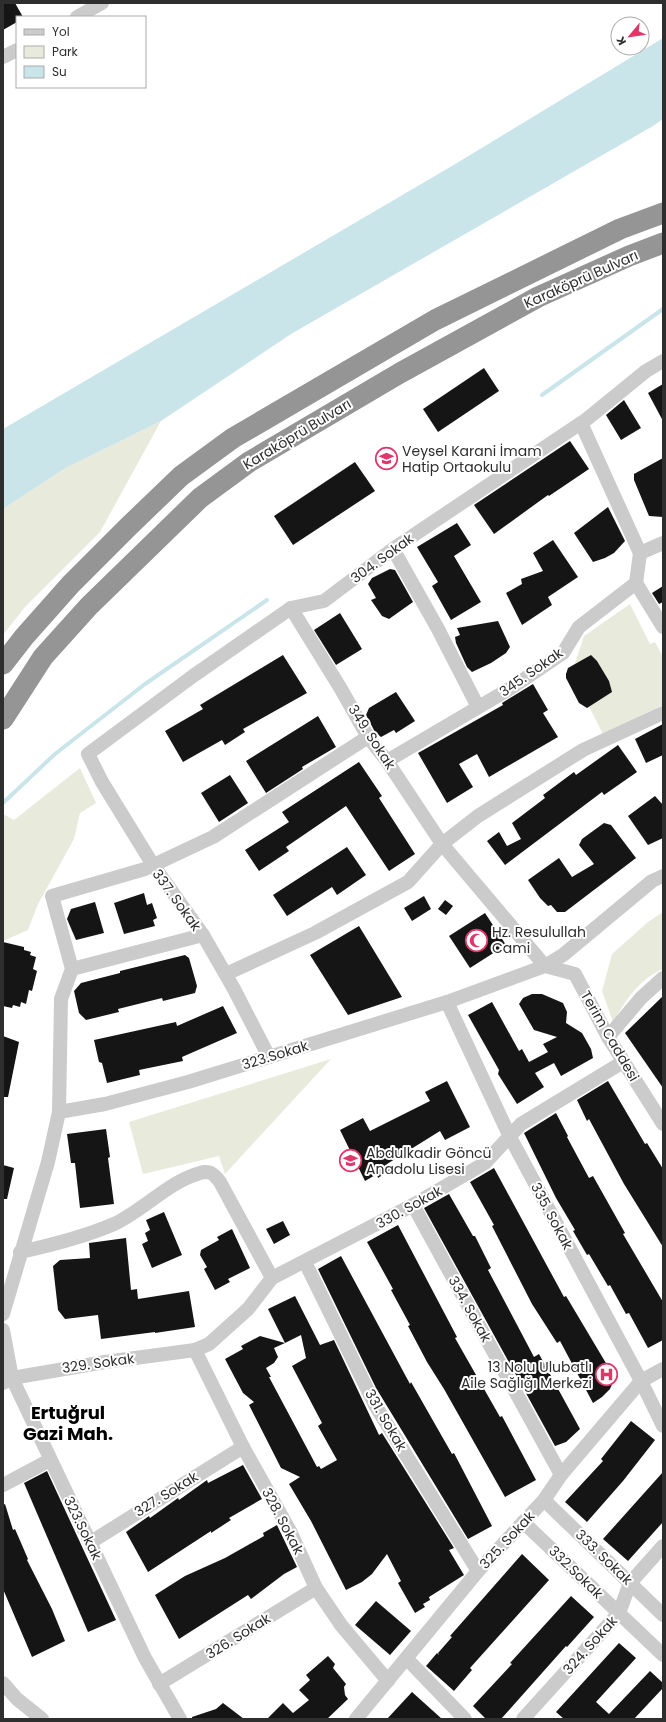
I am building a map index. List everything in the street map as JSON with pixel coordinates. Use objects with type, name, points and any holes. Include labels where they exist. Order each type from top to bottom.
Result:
[{"type":"highway","name":"Karaköprü Bulvarı","points":[[3,664],[24,637],[71,584],[128,527],[181,476],[233,438],[435,320],[620,229],[663,213]]},
{"type":"highway","name":"Karaköprü Bulvarı","points":[[3,719],[43,656],[89,606],[200,498],[249,462],[400,373],[532,301],[629,256],[663,243]]},
{"type":"street","points":[[79,16],[102,3]]},
{"type":"street","points":[[3,58],[16,51]]},
{"type":"street","name":"304. Sokak","points":[[97,747],[193,676],[291,608],[324,601],[393,549],[581,423],[646,371],[663,361]]},
{"type":"street","points":[[581,423],[640,553],[636,583],[663,628]]},
{"type":"street","points":[[640,553],[663,543]]},
{"type":"street","points":[[393,549],[438,629],[478,707]]},
{"type":"street","name":"345. Sokak","points":[[387,761],[511,688],[562,653],[579,627],[636,583]]},
{"type":"street","name":"349. Sokak","points":[[291,608],[341,689],[368,738],[387,761],[442,844],[545,966]]},
{"type":"street","points":[[226,974],[315,932],[408,882],[442,844],[478,816],[583,750],[663,713]]},
{"type":"street","points":[[3,1314],[20,1252],[48,1162],[59,1112],[61,999],[72,969],[52,896],[125,876],[153,865],[213,837],[368,738]]},
{"type":"street","name":"337. Sokak","points":[[97,747],[88,754],[102,782],[153,865],[203,935],[226,974],[270,1057]]},
{"type":"street","name":"323.Sokak","points":[[59,1112],[105,1104],[188,1082],[447,1002],[545,966],[563,955],[652,881],[663,876]]},
{"type":"street","points":[[72,969],[203,935]]},
{"type":"street","name":"Terim Caddesi","points":[[545,966],[575,974],[608,1037],[663,1124]]},
{"type":"street","points":[[608,1037],[641,998],[663,978]]},
{"type":"street","name":"335. Sokak","points":[[447,1002],[510,1137],[641,1381],[663,1426]]},
{"type":"street","name":"330. Sokak","points":[[195,1350],[209,1344],[248,1308],[272,1278],[413,1205],[485,1163],[521,1124],[623,1062]]},
{"type":"street","points":[[20,1252],[68,1241],[114,1223],[173,1185],[200,1173],[209,1172],[213,1173],[220,1182],[272,1278]]},
{"type":"street","name":"334. Sokak","points":[[413,1205],[561,1475]]},
{"type":"street","name":"331. Sokak","points":[[305,1262],[375,1405],[478,1571]]},
{"type":"street","name":"323.Sokak","points":[[3,1330],[8,1380],[91,1542],[145,1658],[180,1719]]},
{"type":"street","name":"329. Sokak","points":[[8,1380],[98,1363],[195,1350]]},
{"type":"street","name":"328. Sokak","points":[[195,1350],[243,1447],[290,1531],[316,1588],[341,1624],[388,1681]]},
{"type":"street","name":"325. Sokak","points":[[356,1719],[478,1571],[544,1500],[561,1475],[641,1381],[663,1369]]},
{"type":"street","name":"327. Sokak","points":[[91,1542],[243,1447]]},
{"type":"street","points":[[3,1485],[50,1460]]},
{"type":"street","name":"333. Sokak","points":[[544,1500],[663,1615]]},
{"type":"street","name":"332.Sokak","points":[[524,1522],[663,1655]]},
{"type":"street","name":"324. Sokak","points":[[523,1719],[619,1613],[630,1583],[663,1546]]},
{"type":"street","name":"326. Sokak","points":[[160,1684],[316,1588]]},
{"type":"street","points":[[407,1659],[465,1719]]},
{"type":"street","points":[[3,1683],[17,1699],[42,1719]]},
{"type":"green space","points":[[161,421],[100,532],[25,607],[3,635],[3,509],[64,469]]},
{"type":"green space","points":[[630,604],[650,644],[655,642],[663,657],[663,705],[603,734],[572,673],[584,636]]},
{"type":"green space","points":[[80,768],[96,803],[80,813],[74,839],[38,904],[28,930],[3,941],[3,814],[14,820]]},
{"type":"green space","points":[[663,912],[663,969],[654,973],[640,984],[628,998],[613,1022],[602,991],[612,954],[648,922]]},
{"type":"green space","points":[[331,1059],[225,1174],[219,1156],[143,1174],[129,1122]]},
{"type":"water","points":[[663,38],[663,119],[291,334],[161,421],[64,469],[3,509],[3,429],[457,163],[633,56],[650,56],[650,46]]},
{"type":"building","points":[[3,3],[15,3],[22,16],[16,16],[16,23],[3,30]]},
{"type":"building","points":[[484,368],[499,391],[438,432],[423,409]]},
{"type":"building","points":[[663,384],[663,421],[648,393]]},
{"type":"building","points":[[624,400],[641,428],[621,440],[606,415]]},
{"type":"building","points":[[570,441],[589,469],[549,496],[548,495],[494,534],[474,505]]},
{"type":"building","points":[[663,458],[663,517],[649,516],[634,480],[634,474]]},
{"type":"building","points":[[355,462],[375,491],[293,545],[274,516]]},
{"type":"building","points":[[608,507],[625,541],[614,553],[593,562],[574,533]]},
{"type":"building","points":[[457,523],[471,545],[454,556],[481,602],[451,620],[432,586],[438,582],[417,547]]},
{"type":"building","points":[[553,540],[578,577],[548,597],[552,605],[522,625],[506,593],[522,584],[521,579],[543,571],[533,553]]},
{"type":"building","points":[[390,569],[395,570],[413,602],[389,619],[382,616],[371,600],[376,598],[368,584],[372,578]]},
{"type":"building","points":[[663,586],[663,602],[659,604],[652,593]]},
{"type":"building","points":[[340,613],[362,649],[336,665],[314,630]]},
{"type":"building","points":[[498,621],[510,647],[506,653],[491,663],[472,672],[467,667],[456,643],[455,637],[460,635],[457,628]]},
{"type":"building","points":[[283,655],[307,693],[243,729],[245,732],[225,745],[222,740],[183,762],[165,731],[203,709],[200,705]]},
{"type":"building","points":[[591,655],[597,661],[609,681],[612,692],[587,708],[579,703],[566,678],[566,674],[568,668]]},
{"type":"building","points":[[533,684],[548,710],[543,713],[558,737],[489,777],[477,754],[459,764],[473,787],[447,803],[418,753],[503,705],[502,703]]},
{"type":"building","points":[[396,692],[415,721],[396,733],[394,730],[381,737],[375,732],[366,715],[369,708]]},
{"type":"building","points":[[318,716],[336,747],[302,767],[303,769],[266,793],[246,761]]},
{"type":"building","points":[[663,724],[663,755],[646,763],[635,739]]},
{"type":"building","points":[[618,745],[637,772],[604,795],[602,792],[505,865],[487,841],[499,832],[507,846],[521,839],[512,823],[545,798],[543,795],[574,772],[576,775]]},
{"type":"building","points":[[359,762],[382,796],[379,798],[415,854],[389,871],[346,806],[286,847],[289,851],[259,871],[245,850],[289,822],[282,812]]},
{"type":"building","points":[[230,775],[248,803],[219,822],[201,793]]},
{"type":"building","points":[[655,796],[663,805],[663,838],[648,845],[628,816]]},
{"type":"building","points":[[604,823],[611,825],[636,858],[565,912],[557,912],[551,905],[548,906],[540,898],[528,880],[559,858],[572,877],[594,864],[579,845],[582,839]]},
{"type":"building","points":[[347,847],[366,875],[337,895],[332,887],[287,916],[273,895]]},
{"type":"building","points":[[144,893],[147,905],[152,903],[157,918],[153,920],[155,926],[124,934],[114,903]]},
{"type":"building","points":[[424,896],[431,909],[412,921],[404,908]]},
{"type":"building","points":[[445,900],[453,906],[446,915],[438,909]]},
{"type":"building","points":[[95,902],[104,933],[76,940],[67,919],[71,909]]},
{"type":"building","name":"Hz. Resulullah Cami","points":[[485,913],[506,945],[470,968],[449,936]]},
{"type":"building","points":[[359,926],[402,997],[348,1015],[310,955]]},
{"type":"building","points":[[3,942],[24,947],[24,950],[31,952],[30,955],[36,957],[33,969],[37,971],[32,991],[29,990],[26,1004],[21,1002],[20,1007],[13,1005],[12,1008],[3,1006]]},
{"type":"building","points":[[185,955],[189,958],[197,986],[195,993],[163,1001],[162,998],[118,1009],[119,1012],[86,1020],[79,1013],[74,991],[81,983],[120,973],[120,971]]},
{"type":"building","points":[[532,994],[542,994],[563,1003],[567,1012],[566,1023],[582,1033],[591,1049],[593,1058],[561,1076],[554,1063],[535,1073],[544,1087],[517,1104],[498,1074],[499,1070],[468,1015],[492,1002],[519,1051],[522,1049],[529,1062],[548,1052],[543,1044],[557,1037],[534,1030],[519,1004],[523,998]]},
{"type":"building","points":[[663,996],[663,1088],[625,1033]]},
{"type":"building","points":[[223,1006],[237,1033],[182,1057],[183,1061],[139,1070],[140,1075],[107,1083],[102,1063],[99,1062],[94,1040],[176,1022],[177,1026]]},
{"type":"building","points":[[3,1036],[19,1042],[8,1097],[3,1097]]},
{"type":"building","points":[[447,1081],[470,1127],[445,1140],[440,1131],[387,1164],[390,1170],[378,1178],[377,1174],[365,1181],[340,1130],[363,1118],[370,1131],[430,1101],[425,1092]]},
{"type":"building","points":[[608,1081],[645,1144],[647,1143],[663,1169],[663,1247],[624,1184],[589,1119],[587,1121],[577,1100]]},
{"type":"building","points":[[556,1113],[589,1178],[593,1176],[625,1233],[623,1234],[663,1302],[663,1340],[648,1348],[629,1313],[626,1314],[610,1285],[608,1286],[573,1231],[575,1230],[556,1198],[524,1133]]},
{"type":"building","points":[[106,1129],[114,1204],[80,1208],[75,1163],[71,1163],[67,1134]]},
{"type":"building","points":[[3,1165],[14,1168],[7,1199],[3,1199]]},
{"type":"building","points":[[494,1168],[564,1297],[566,1296],[613,1375],[613,1382],[610,1389],[593,1403],[560,1341],[557,1343],[532,1304],[492,1226],[494,1225],[470,1182]]},
{"type":"building","points":[[449,1194],[473,1236],[475,1236],[491,1268],[488,1270],[534,1357],[539,1354],[580,1429],[566,1442],[555,1446],[424,1208]]},
{"type":"building","points":[[164,1212],[182,1255],[152,1268],[142,1244],[148,1241],[145,1233],[150,1230],[146,1220]]},
{"type":"building","points":[[283,1221],[290,1235],[274,1244],[266,1229]]},
{"type":"building","points":[[398,1225],[457,1337],[455,1338],[500,1417],[502,1416],[536,1480],[505,1497],[444,1389],[427,1362],[408,1326],[410,1325],[391,1290],[393,1289],[367,1242]]},
{"type":"building","points":[[232,1229],[250,1268],[228,1279],[230,1282],[215,1290],[204,1269],[207,1267],[200,1255],[201,1250],[219,1240],[217,1237]]},
{"type":"building","points":[[126,1238],[131,1290],[137,1289],[138,1299],[189,1291],[195,1327],[101,1339],[98,1315],[65,1319],[58,1310],[53,1266],[60,1260],[90,1258],[89,1243]]},
{"type":"building","points":[[341,1256],[410,1384],[411,1382],[452,1454],[454,1453],[492,1526],[468,1539],[376,1388],[318,1269]]},
{"type":"building","points":[[295,1296],[320,1345],[334,1340],[379,1435],[382,1433],[454,1548],[449,1550],[464,1575],[429,1597],[430,1600],[423,1604],[425,1607],[415,1613],[398,1583],[401,1581],[387,1554],[372,1574],[362,1582],[346,1590],[311,1521],[289,1484],[300,1477],[281,1468],[249,1405],[254,1402],[243,1393],[225,1359],[243,1349],[241,1346],[260,1336],[285,1343],[268,1309]],"holes":[[[301,1335],[306,1358],[292,1366],[322,1423],[318,1426],[337,1460],[321,1469],[319,1466],[317,1467],[269,1377],[271,1377],[266,1368],[274,1363],[278,1357],[274,1348]]]},
{"type":"building","points":[[631,1421],[655,1440],[623,1481],[587,1522],[565,1502],[603,1461],[601,1459]]},
{"type":"building","points":[[243,1465],[262,1499],[229,1518],[231,1520],[211,1533],[211,1531],[148,1572],[126,1532],[149,1516],[150,1518],[178,1498],[179,1500],[207,1480],[208,1483]]},
{"type":"building","points":[[47,1471],[116,1620],[88,1632],[24,1483]]},
{"type":"building","points":[[663,1472],[663,1522],[628,1561],[603,1539]]},
{"type":"building","points":[[5,1504],[13,1530],[15,1529],[28,1559],[27,1560],[52,1609],[65,1641],[32,1657],[3,1589],[3,1505]]},
{"type":"building","points":[[277,1525],[297,1567],[284,1574],[251,1599],[248,1595],[179,1639],[155,1595],[185,1576],[225,1558],[264,1536],[263,1533]]},
{"type":"building","points":[[522,1554],[549,1580],[470,1668],[472,1670],[454,1691],[426,1666],[437,1653],[439,1655],[438,1653],[452,1637],[450,1636]]},
{"type":"building","points":[[571,1596],[594,1617],[501,1719],[486,1719],[473,1706]]},
{"type":"building","points":[[376,1601],[411,1631],[390,1655],[355,1625]]},
{"type":"building","points":[[619,1643],[636,1658],[596,1702],[609,1714],[650,1671],[663,1683],[663,1688],[634,1719],[564,1719],[556,1712]]},
{"type":"building","points":[[328,1656],[335,1664],[333,1668],[346,1684],[344,1687],[345,1695],[348,1699],[327,1719],[267,1719],[283,1703],[293,1713],[309,1700],[299,1690],[310,1680],[306,1675]]},
{"type":"building","points":[[412,1692],[442,1719],[387,1719]]},
{"type":"building","points":[[223,1703],[244,1719],[192,1719],[192,1717],[216,1709]]},
{"type":"waterway","points":[[542,395],[663,309]]},
{"type":"waterway","points":[[3,803],[55,754],[145,684],[267,600]]},
{"type":"place","name":"Veysel Karani İmam Hatip Ortaokulu","points":[[387,459]]},
{"type":"place","name":"Hz. Resulullah Cami","points":[[477,940]]},
{"type":"place","name":"Abdulkadir Göncü Anadolu Lisesi","points":[[350,1161]]},
{"type":"place","name":"13 Nolu Ulubatlı Aile Sağlığı Merkezi","points":[[607,1375]]},
{"type":"district","name":"Ertuğrul Gazi Mah.","points":[[68,1422]]}]
